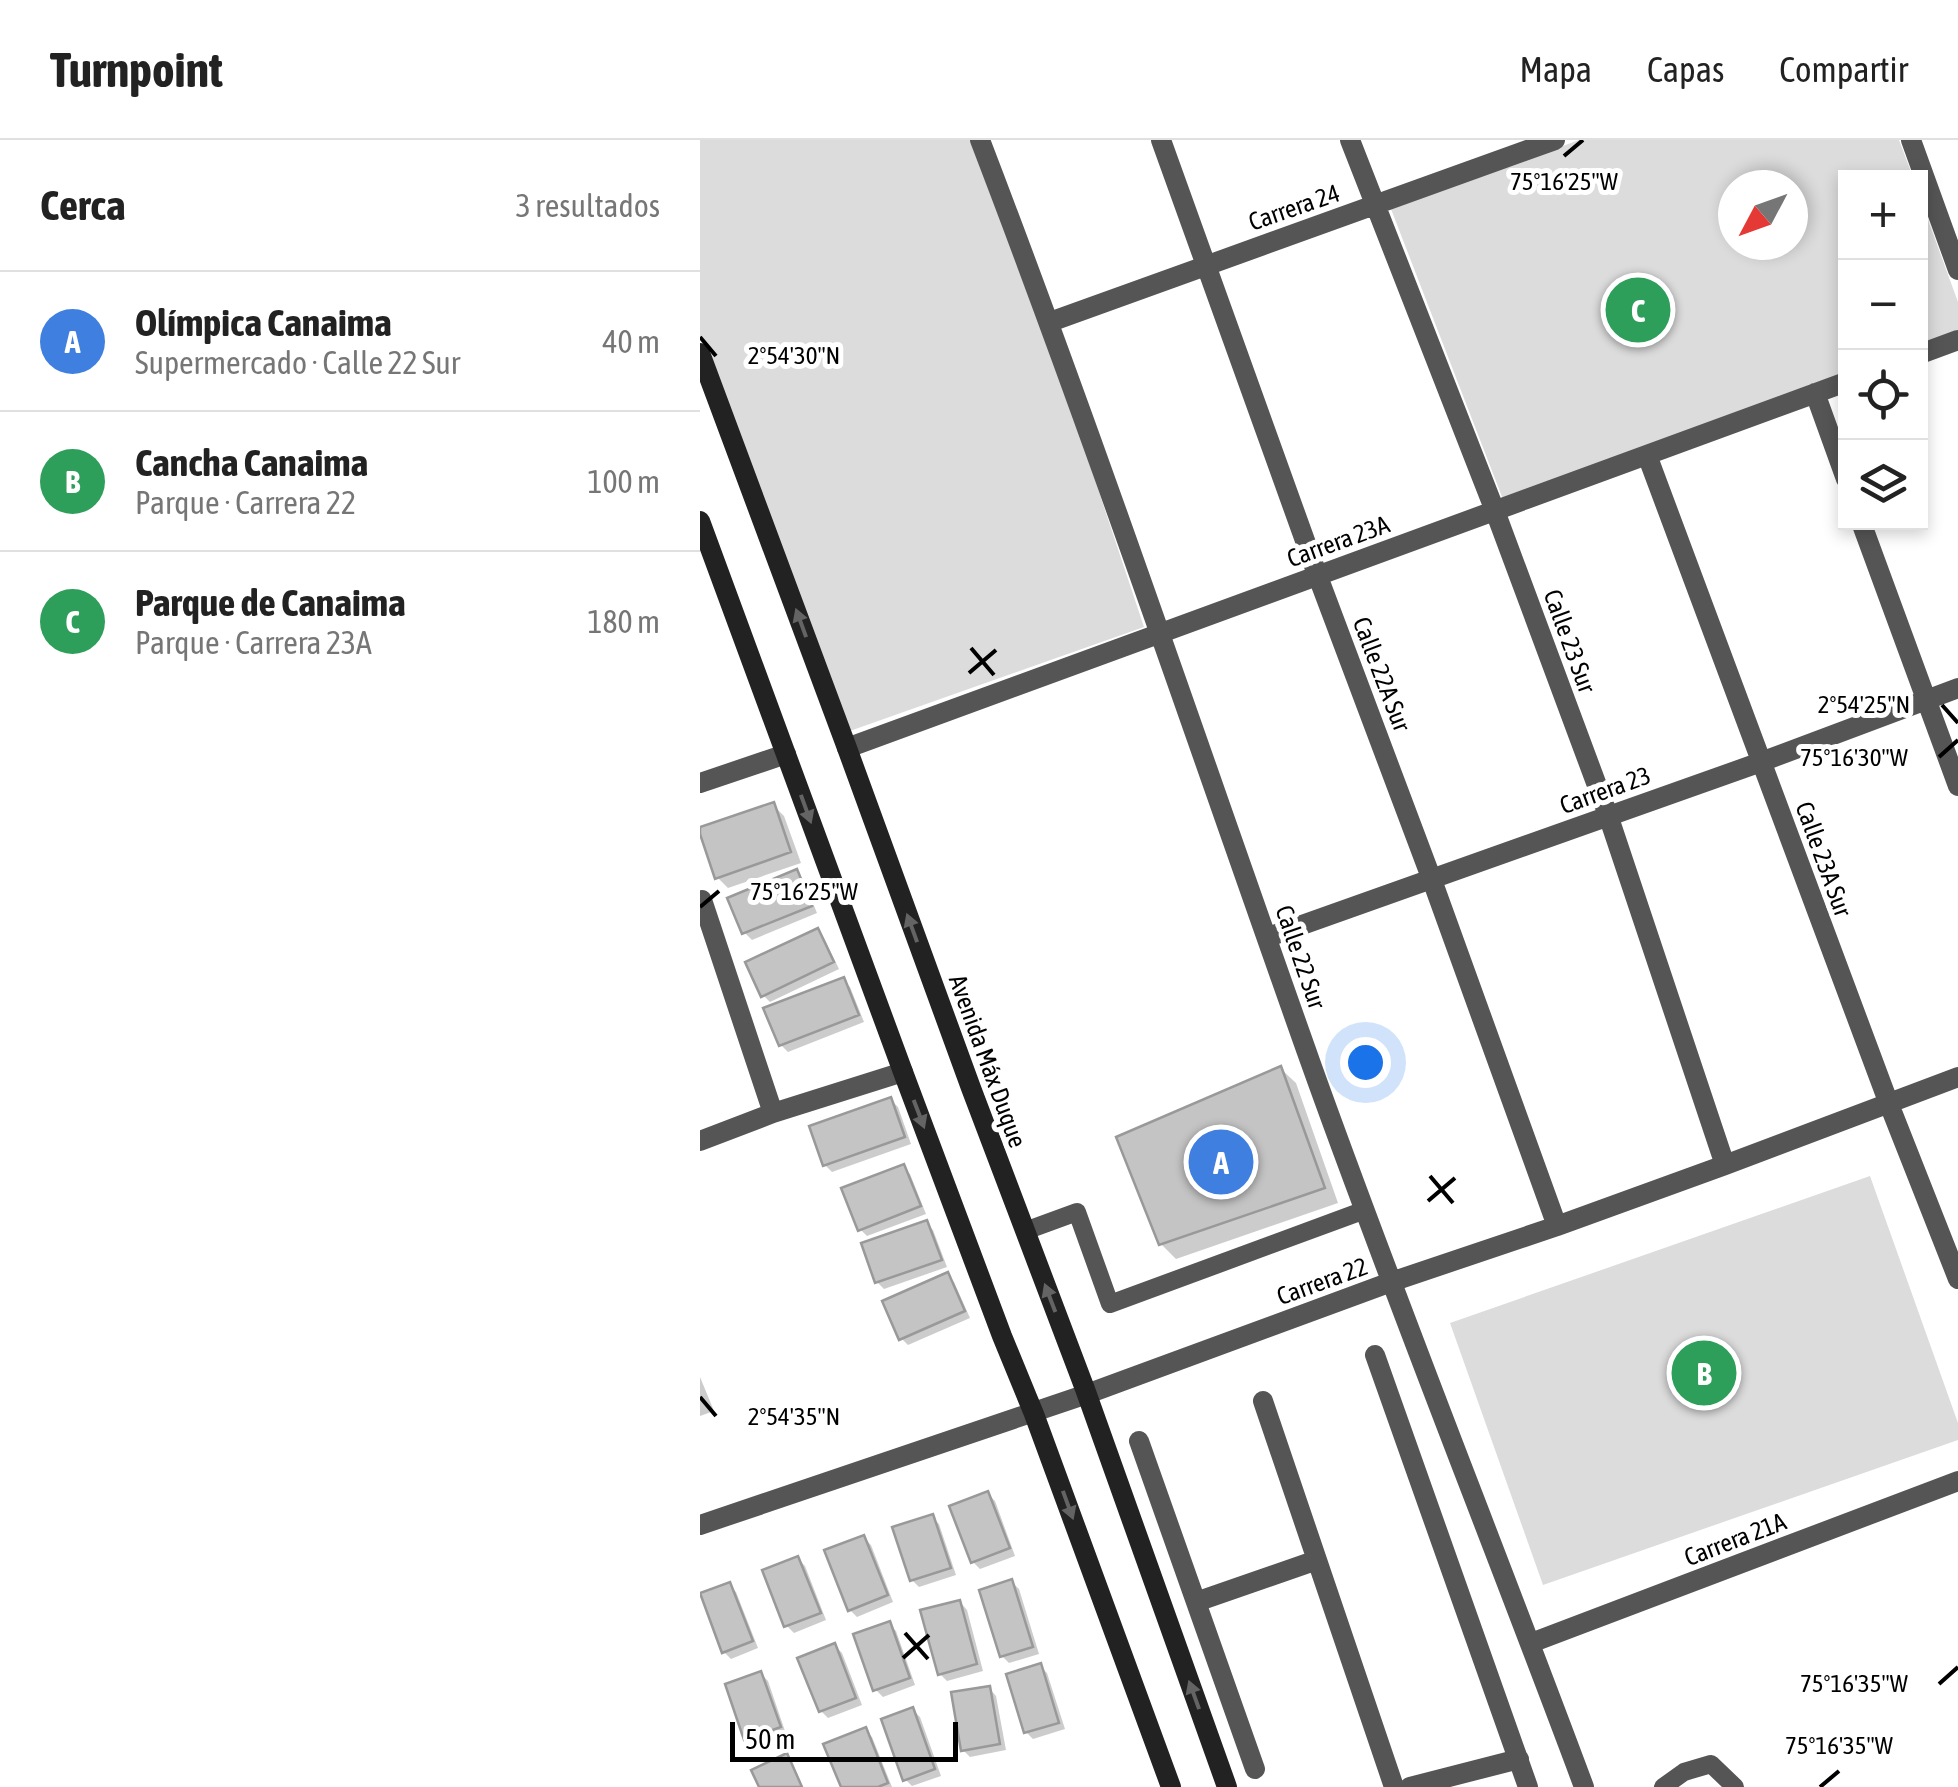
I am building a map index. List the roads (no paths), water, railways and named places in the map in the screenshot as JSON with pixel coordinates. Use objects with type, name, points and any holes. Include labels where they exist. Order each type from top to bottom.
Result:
[{"type":"main road","name":"Avenida Máx Duque","points":[[700,353],[970,1088],[1087,1394],[1227,1787]]},
{"type":"main road","points":[[700,521],[1171,1787]]},
{"type":"street","name":"Calle 22 Sur","points":[[980,140],[1050,322],[1365,1210],[1584,1787]]},
{"type":"street","name":"Calle 22A Sur","points":[[1161,140],[1557,1226]]},
{"type":"street","name":"Calle 23 Sur","points":[[1350,140],[1608,815],[1725,1165]]},
{"type":"street","points":[[1911,140],[1958,270]]},
{"type":"street","name":"Carrera 24","points":[[1050,322],[1549,141]]},
{"type":"street","points":[[1928,351],[1958,340]]},
{"type":"street","name":"Carrera 23A","points":[[847,748],[1838,385]]},
{"type":"street","points":[[1815,393],[1838,457]]},
{"type":"street","name":"Calle 23A Sur","points":[[1647,455],[1958,1279]]},
{"type":"street","points":[[1864,530],[1958,786]]},
{"type":"street","name":"Carrera 23","points":[[1268,937],[1958,688]]},
{"type":"street","points":[[700,783],[786,754]]},
{"type":"street","points":[[702,900],[773,1113]]},
{"type":"street","points":[[700,1141],[773,1113],[903,1072]]},
{"type":"street","name":"Carrera 22","points":[[700,1525],[1034,1414],[1725,1165],[1958,1076]]},
{"type":"street","points":[[1375,1355],[1528,1787]]},
{"type":"street","points":[[1263,1400],[1394,1787]]},
{"type":"street","points":[[1139,1441],[1255,1768]]},
{"type":"street","name":"Carrera 21A","points":[[1530,1643],[1958,1481]]},
{"type":"street","points":[[1196,1602],[1317,1560]]},
{"type":"street","points":[[1410,1787],[1518,1759]]},
{"type":"lane","points":[[1025,1231],[1077,1212],[1110,1304],[1365,1210]]},
{"type":"lane","points":[[1663,1787],[1684,1772],[1711,1764],[1735,1787]]},
{"type":"place","name":"Parque de Canaima","points":[[1638,310]]},
{"type":"place","name":"Olímpica Canaima","points":[[1221,1162]]},
{"type":"place","name":"Cancha Canaima","points":[[1704,1373]]}]
